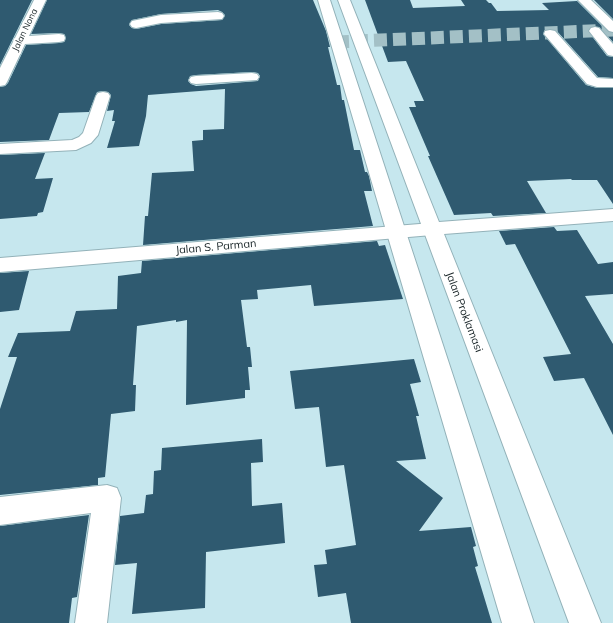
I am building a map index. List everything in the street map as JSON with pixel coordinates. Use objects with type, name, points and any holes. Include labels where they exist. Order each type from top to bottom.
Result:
[{"type":"street","name":"Jalan Nona","points":[[0,82],[40,0]]},
{"type":"street","points":[[324,0],[518,623]]},
{"type":"street","name":"Jalan Proklamasi","points":[[344,0],[585,623]]},
{"type":"street","points":[[584,0],[613,28]]},
{"type":"street","points":[[136,24],[161,19],[218,12],[216,29]]},
{"type":"street","points":[[595,31],[613,52]]},
{"type":"street","points":[[550,34],[592,81],[597,83],[613,83]]},
{"type":"street","points":[[20,40],[59,38]]},
{"type":"street","points":[[196,80],[252,77]]},
{"type":"street","points":[[0,149],[76,145],[90,135],[103,96]]},
{"type":"street","name":"Jalan S. Parman","points":[[0,265],[397,231],[613,215]]},
{"type":"street","points":[[0,511],[107,498],[91,623]]},
{"type":"building","points":[[0,0],[32,0],[0,65]]},
{"type":"building","points":[[47,0],[313,0],[326,31],[330,47],[328,47],[337,85],[340,85],[342,100],[344,100],[354,150],[360,150],[365,172],[367,172],[369,176],[372,191],[364,191],[373,226],[143,245],[145,216],[148,216],[152,173],[194,171],[192,141],[203,140],[203,130],[224,129],[225,89],[148,95],[146,116],[139,146],[107,148],[115,121],[112,121],[114,110],[107,111],[111,95],[108,92],[103,91],[97,92],[89,112],[59,113],[49,140],[0,142],[0,87],[5,86],[8,83],[26,45],[59,43],[64,42],[66,38],[64,34],[59,33],[31,34]],"holes":[[[218,10],[225,15],[222,20],[161,24],[136,29],[129,25],[132,20],[161,14]],[[258,73],[260,76],[258,81],[196,86],[188,81],[190,76],[196,75]]]},
{"type":"building","points":[[365,0],[410,0],[413,8],[465,6],[461,0],[486,0],[491,3],[497,11],[549,10],[542,3],[577,1],[608,32],[613,33],[613,42],[599,27],[591,27],[588,31],[607,56],[613,57],[613,78],[598,77],[556,30],[545,30],[543,34],[586,85],[597,88],[613,88],[613,204],[597,180],[571,179],[527,181],[546,213],[493,216],[491,213],[454,215],[428,156],[430,156],[409,107],[416,107],[414,101],[424,101],[406,61],[388,62]]},
{"type":"building","points":[[594,0],[613,0],[613,19]]},
{"type":"building","points":[[45,153],[35,179],[53,178],[43,212],[38,213],[37,216],[0,219],[0,155]]},
{"type":"building","points":[[554,227],[557,231],[577,230],[598,264],[613,262],[613,294],[585,296],[613,344],[613,435],[584,378],[554,381],[543,357],[571,354],[515,244],[506,245],[499,231]]},
{"type":"building","points":[[377,241],[379,246],[385,245],[403,299],[314,306],[311,285],[257,290],[258,299],[241,300],[247,347],[250,347],[252,367],[248,367],[250,390],[245,390],[245,398],[186,405],[187,320],[176,322],[176,320],[137,326],[133,385],[136,385],[135,411],[111,414],[105,477],[98,478],[98,485],[0,495],[0,409],[17,357],[8,357],[18,333],[70,331],[76,311],[117,309],[118,276],[141,273],[142,261]]},
{"type":"building","points":[[29,271],[19,310],[0,312],[0,273]]},
{"type":"building","points":[[414,359],[421,382],[410,384],[419,416],[416,416],[426,459],[396,461],[443,498],[419,531],[471,527],[476,546],[473,547],[478,566],[475,567],[492,623],[351,623],[346,593],[318,597],[314,565],[327,564],[325,550],[356,545],[344,465],[326,467],[319,407],[295,409],[290,371]]},
{"type":"building","points":[[262,439],[263,462],[251,463],[252,506],[282,503],[285,543],[206,552],[205,608],[132,614],[137,563],[115,565],[120,516],[144,513],[146,495],[153,494],[154,471],[161,470],[162,448]]},
{"type":"building","points":[[89,515],[77,597],[72,598],[69,623],[0,623],[0,526]]},
{"type":"tunnel","points":[[336,42],[613,30]]}]
